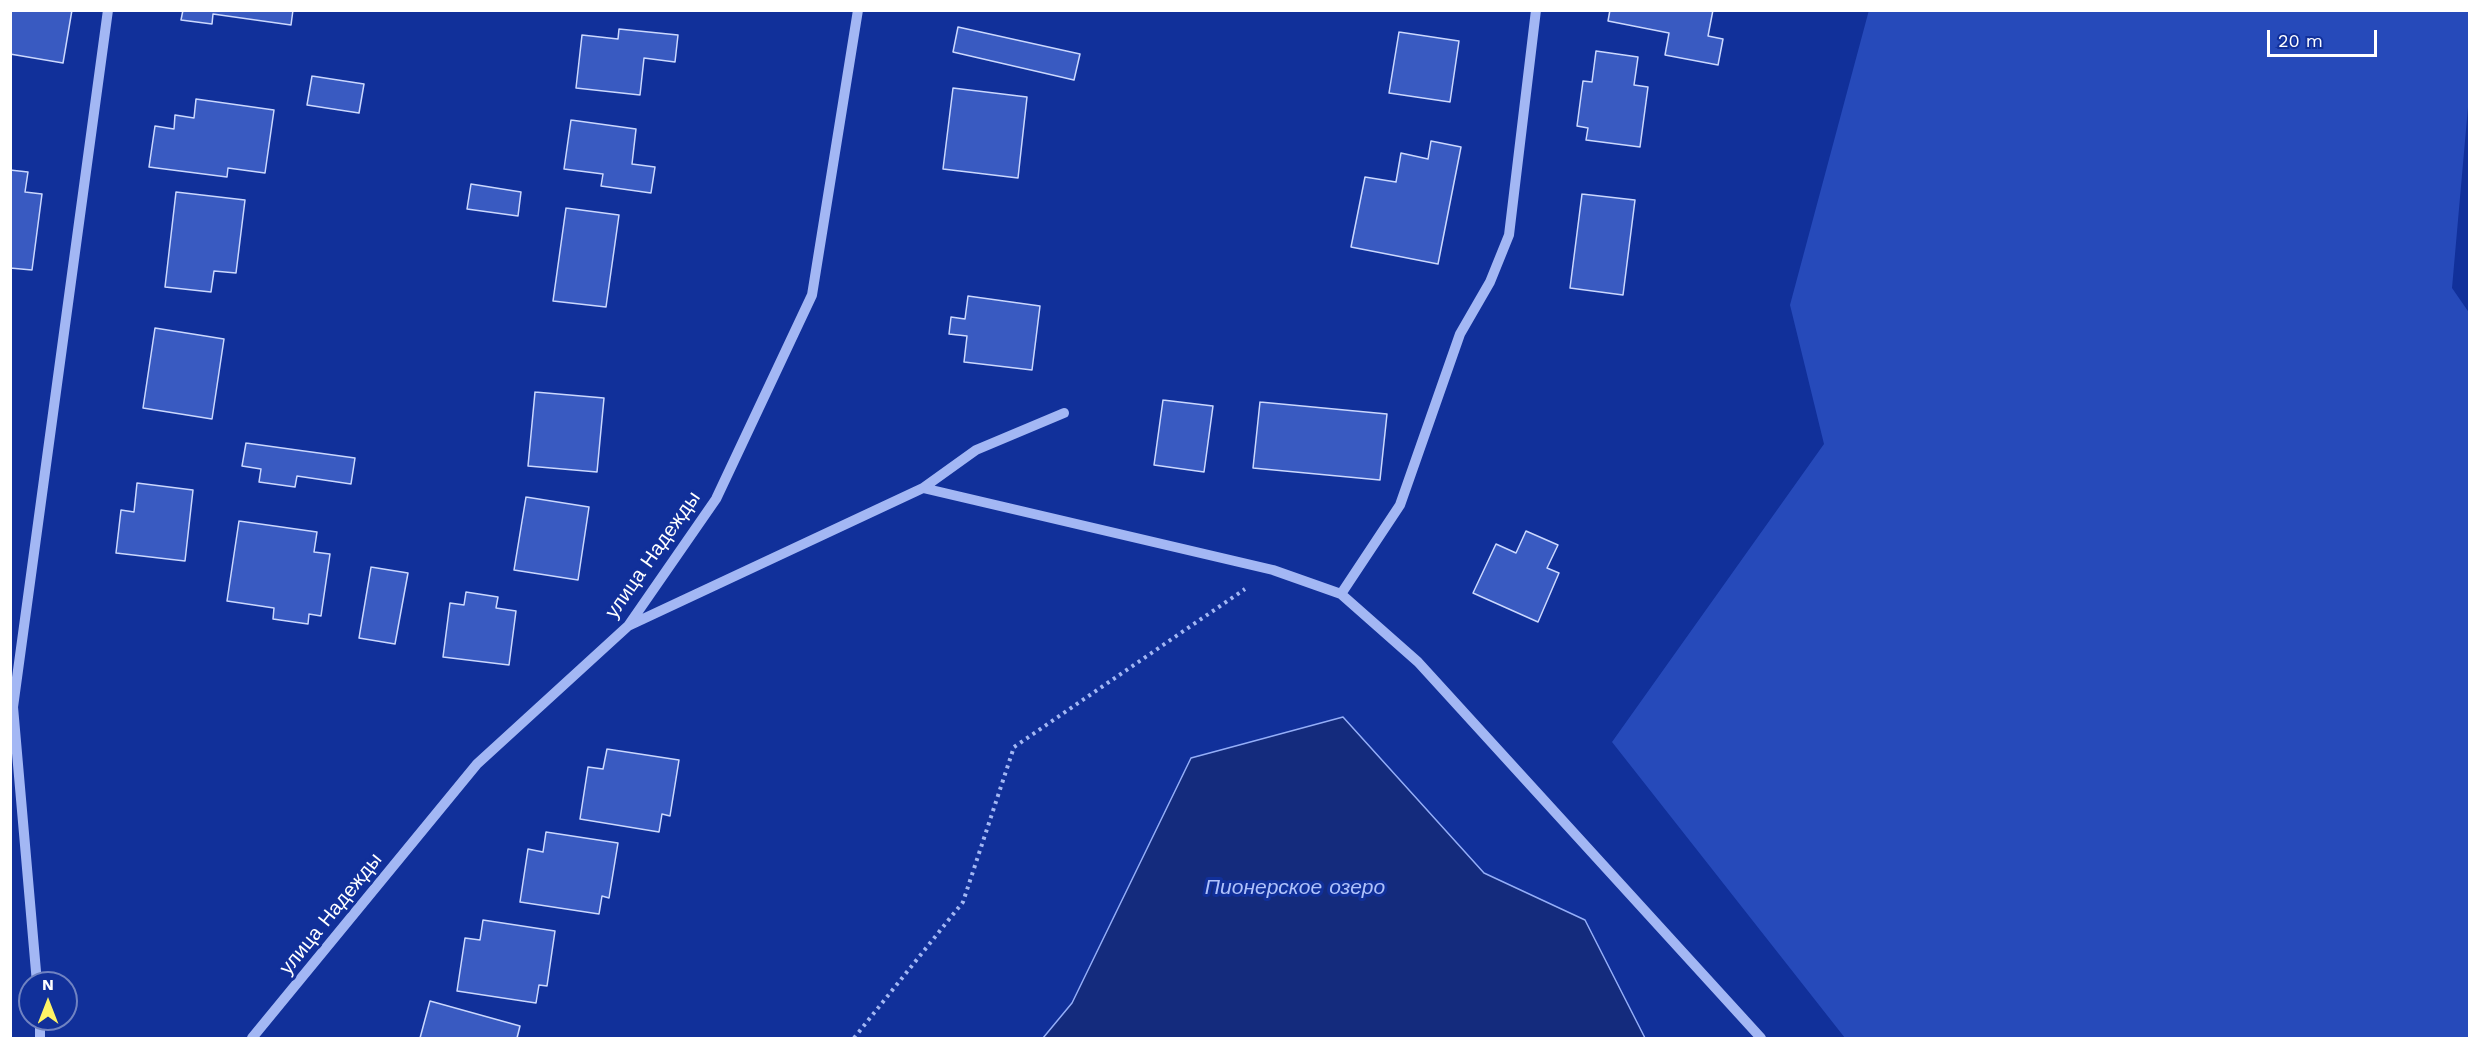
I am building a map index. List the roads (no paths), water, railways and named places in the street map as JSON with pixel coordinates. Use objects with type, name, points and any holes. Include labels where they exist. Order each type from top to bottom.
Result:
[{"type":"street","points":[[36,971],[12,708],[108,10]]},
{"type":"street","name":"улица Надежды","points":[[252,1038],[477,764],[628,626],[716,499],[812,295],[858,10]]},
{"type":"street","points":[[1341,594],[1400,505],[1460,334],[1490,282],[1509,235],[1536,10]]},
{"type":"street","points":[[628,626],[923,488],[976,450],[1064,413]]},
{"type":"street","points":[[923,488],[1273,570],[1341,594],[1418,662],[1761,1038]]},
{"type":"water","name":"Пионерское озеро","points":[[1343,717],[1484,873],[1585,920],[1645,1038],[1043,1038],[1072,1003],[1191,758]]}]
